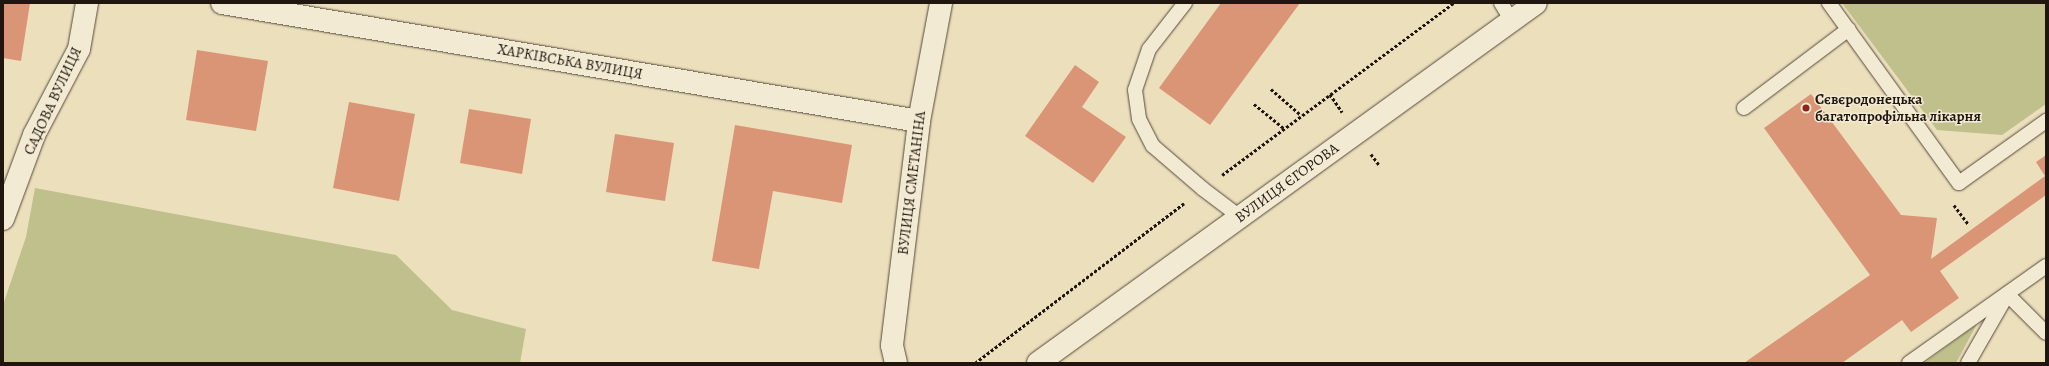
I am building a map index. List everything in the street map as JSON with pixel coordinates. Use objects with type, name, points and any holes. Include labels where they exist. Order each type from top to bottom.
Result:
[{"type":"street","name":"САДОВА ВУЛИЦЯ","points":[[3,219],[34,135],[79,49],[87,3]]},
{"type":"street","name":"ХАРКІВСЬКА ВУЛИЦЯ","points":[[222,3],[919,121]]},
{"type":"street","name":"ВУЛИЦЯ СМЕТАНІНА","points":[[896,363],[892,346],[919,121],[941,3]]},
{"type":"street","name":"ВУЛИЦЯ ЄГОРОВА","points":[[1041,362],[1240,217],[1507,12],[1536,3]]},
{"type":"lane","points":[[1185,3],[1149,49],[1135,90],[1140,119],[1153,146],[1203,190],[1240,217]]},
{"type":"lane","points":[[1829,3],[1959,183],[2046,121]]},
{"type":"lane","points":[[1744,108],[1849,29]]},
{"type":"lane","points":[[1909,363],[2046,266]]},
{"type":"lane","points":[[2007,294],[2046,333]]},
{"type":"lane","points":[[1968,363],[2007,294]]},
{"type":"path","points":[[1271,89],[1301,115]]},
{"type":"path","points":[[1254,104],[1284,128]]},
{"type":"green space","points":[[1842,3],[2046,3],[2046,104],[2002,135],[1937,130]]},
{"type":"green space","points":[[35,188],[396,255],[452,310],[526,329],[520,363],[3,363],[3,305],[26,237]]},
{"type":"green space","points":[[1977,324],[1956,363],[1924,363]]},
{"type":"building","points":[[3,3],[30,3],[21,61],[3,58]]},
{"type":"building","points":[[1221,3],[1300,3],[1210,125],[1159,88]]},
{"type":"building","points":[[197,50],[268,61],[256,131],[186,120]]},
{"type":"building","points":[[1075,65],[1099,82],[1082,107],[1126,137],[1093,183],[1025,136]]},
{"type":"building","points":[[1811,94],[1901,215],[1937,218],[1931,259],[2045,176],[2036,162],[2046,155],[2046,195],[1940,271],[1959,298],[1911,332],[1902,320],[1842,363],[1744,363],[1870,275],[1764,128]]},
{"type":"building","points":[[349,102],[415,114],[399,201],[333,188]]},
{"type":"building","points":[[469,109],[531,119],[522,174],[460,163]]},
{"type":"building","points":[[735,125],[852,145],[842,203],[773,191],[759,269],[712,261]]},
{"type":"building","points":[[615,134],[674,143],[665,201],[606,192]]},
{"type":"place","name":"Сєвєродонецька багатопрофiльна лiкарня","points":[[1806,108]]}]
